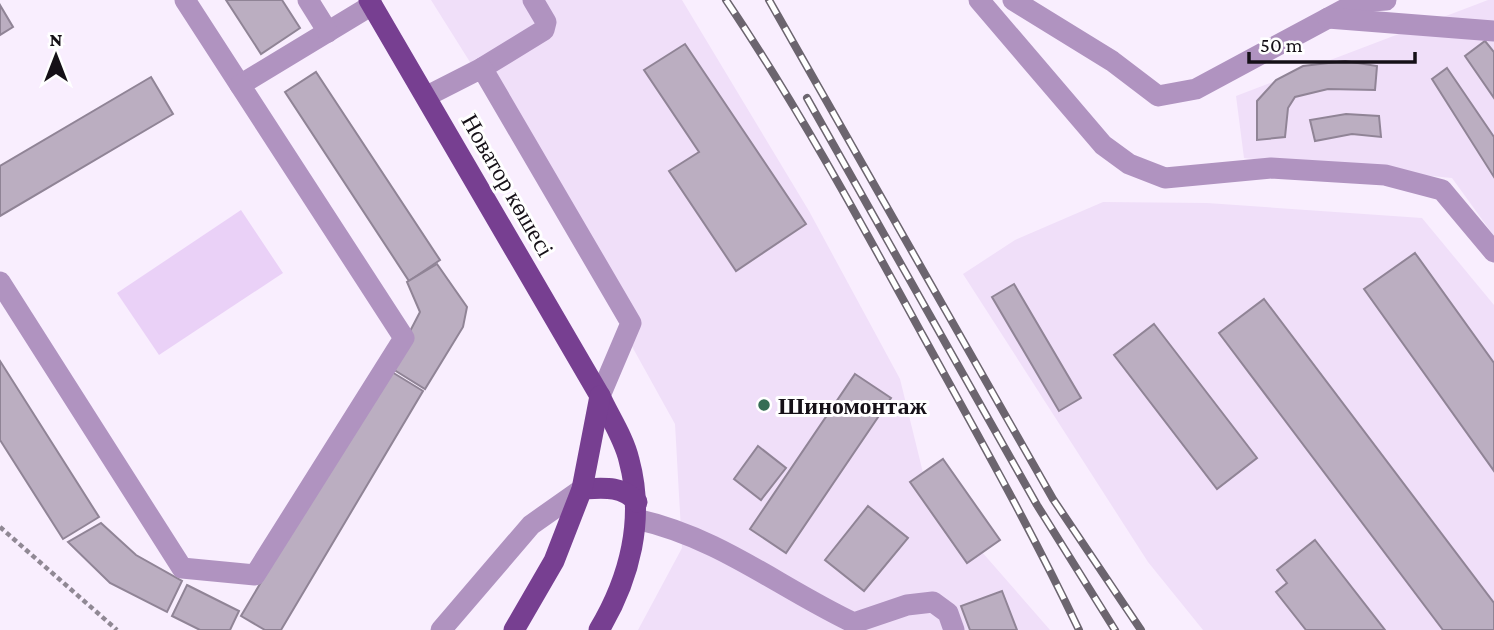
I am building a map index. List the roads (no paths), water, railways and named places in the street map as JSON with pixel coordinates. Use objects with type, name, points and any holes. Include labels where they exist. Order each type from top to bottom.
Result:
[{"type":"main road","name":"Новатор көшесі","points":[[371,3],[600,396],[629,458],[637,511],[630,564],[599,630]]},
{"type":"main road","points":[[514,630],[554,561],[582,489],[600,396]]},
{"type":"main road","points":[[582,489],[606,488],[629,493],[637,511]]},
{"type":"street","points":[[0,282],[182,568],[255,575],[404,338],[185,0]]},
{"type":"street","points":[[308,0],[328,32]]},
{"type":"street","points":[[426,96],[482,68],[544,30],[546,22],[533,0]]},
{"type":"street","points":[[979,0],[1103,145],[1129,164],[1165,178],[1271,168],[1385,175],[1443,190],[1494,252]]},
{"type":"street","points":[[1013,0],[1112,61],[1158,96],[1196,89],[1358,2],[1385,0]]},
{"type":"street","points":[[240,85],[371,3]]},
{"type":"street","points":[[1328,18],[1494,31]]},
{"type":"street","points":[[482,68],[631,323],[600,396]]},
{"type":"street","points":[[441,630],[531,525],[582,489]]},
{"type":"street","points":[[637,511],[734,554],[853,623],[876,624],[907,605],[933,602],[948,613],[954,630]]},
{"type":"railway","points":[[726,0],[778,81],[852,207],[1003,481],[1079,630]]},
{"type":"railway","points":[[769,0],[1053,499],[1141,630]]},
{"type":"railway","points":[[807,98],[1037,505],[1115,630]]},
{"type":"place","name":"Шиномонтаж","points":[[764,405]]}]
